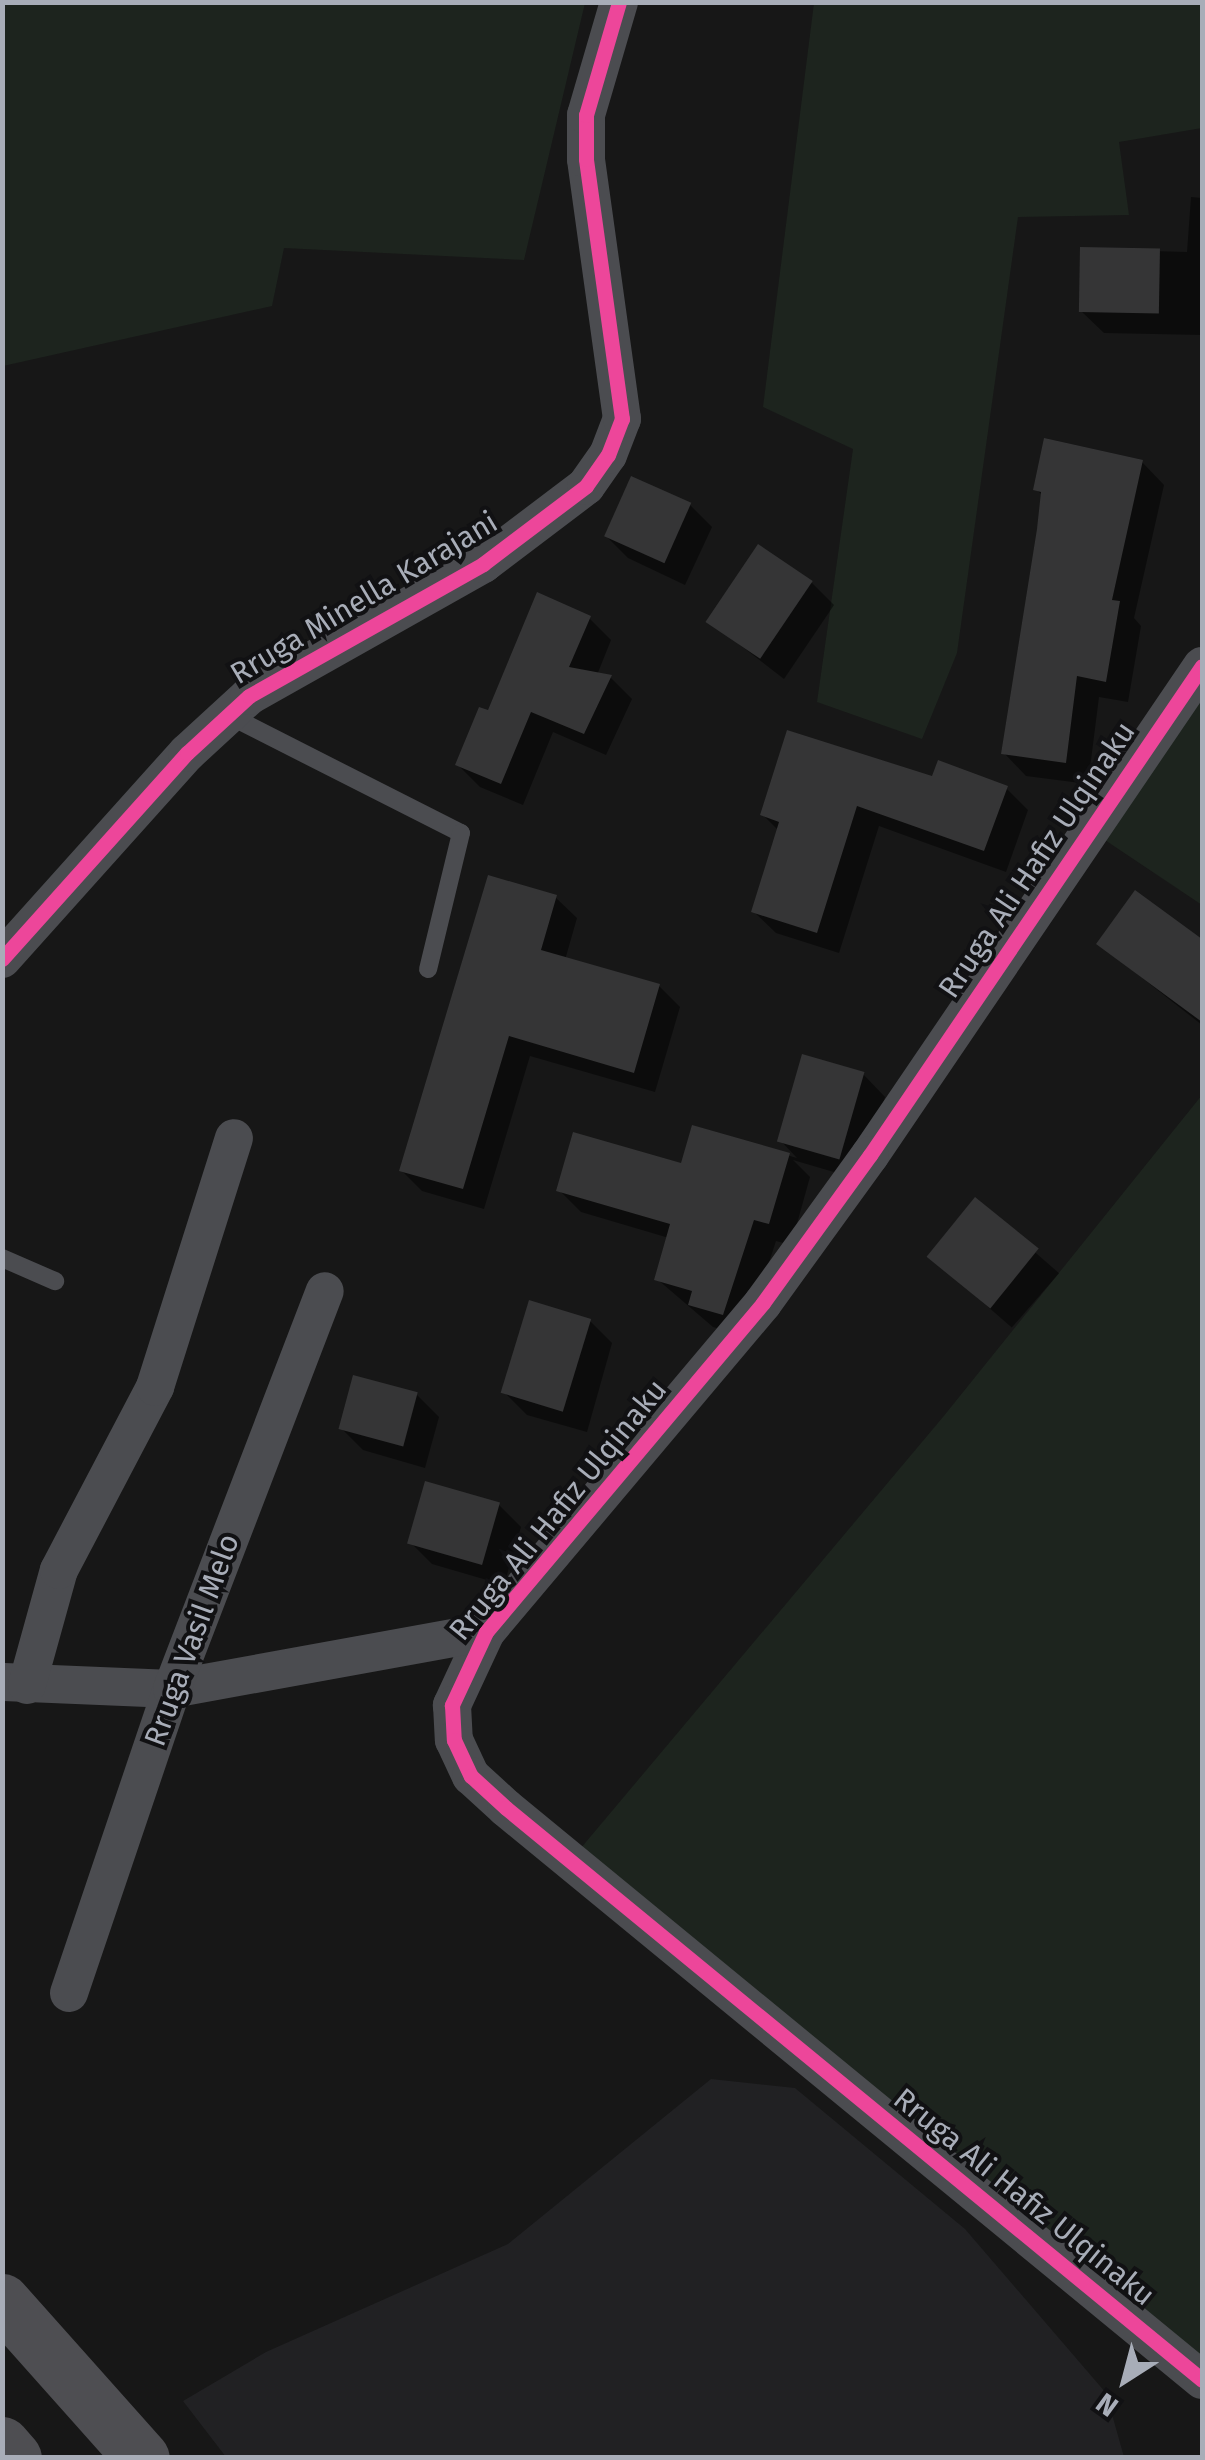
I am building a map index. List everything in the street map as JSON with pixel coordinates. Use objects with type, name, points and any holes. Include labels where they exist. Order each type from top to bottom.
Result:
[{"type":"highway","points":[[2,2301],[142,2458]]},
{"type":"highway","points":[[2,2444],[14,2458]]},
{"type":"street","name":"Rruga Minella Karajani","points":[[2,959],[249,696],[482,564],[586,486],[608,455],[622,419],[586,159],[586,115],[619,2]]},
{"type":"street","name":"Rruga Ali Hafiz Ulqinaku","points":[[1202,666],[763,1302],[486,1632],[452,1705],[454,1740],[471,1776],[1202,2380]]},
{"type":"street","points":[[234,1138],[155,1387],[74,1536],[14,1683],[172,1689],[486,1632]]},
{"type":"street","name":"Rruga Vasil Melo","points":[[69,1993],[172,1689],[325,1291]]},
{"type":"lane","points":[[228,715],[462,832],[428,969]]},
{"type":"lane","points":[[2,1258],[55,1281]]},
{"type":"shaded area","points":[[2,3],[585,3],[524,260],[284,248],[272,306],[3,366]]},
{"type":"shaded area","points":[[814,3],[1202,3],[1202,128],[1119,142],[1129,215],[1018,217],[957,653],[922,739],[817,702],[853,449],[763,407]]},
{"type":"shaded area","points":[[1202,666],[1202,905],[1090,830]]},
{"type":"shaded area","points":[[1202,1095],[1202,2380],[570,1861],[943,1417]]},
{"type":"shaded area","points":[[711,2079],[795,2088],[965,2229],[1106,2393],[1124,2457],[226,2457],[183,2401],[266,2352],[508,2244]]},
{"type":"building","points":[[1080,247],[1160,248],[1159,313],[1079,312]]},
{"type":"building","points":[[1044,438],[1143,460],[1112,600],[1120,601],[1106,682],[1077,676],[1066,763],[1001,754],[1037,529],[1041,492],[1033,490]]},
{"type":"building","points":[[631,476],[691,503],[664,563],[604,536]]},
{"type":"building","points":[[758,544],[813,581],[760,659],[705,622]]},
{"type":"building","points":[[537,592],[591,616],[569,667],[612,675],[584,734],[531,712],[501,784],[455,765],[479,707],[488,710]]},
{"type":"building","points":[[787,730],[932,776],[938,760],[1008,786],[984,851],[857,806],[817,933],[751,912],[779,822],[760,815]]},
{"type":"building","points":[[488,875],[557,895],[541,950],[660,984],[634,1073],[509,1036],[463,1189],[399,1171]]},
{"type":"building","points":[[1135,890],[1202,939],[1202,1022],[1096,944]]},
{"type":"building","points":[[802,1054],[864,1072],[839,1159],[777,1141]]},
{"type":"building","points":[[692,1125],[790,1153],[769,1224],[754,1220],[723,1315],[688,1305],[692,1291],[654,1280],[670,1224],[556,1191],[573,1132],[681,1163]]},
{"type":"building","points":[[975,1197],[1039,1249],[990,1308],[927,1257]]},
{"type":"building","points":[[529,1300],[591,1319],[563,1412],[501,1393]]},
{"type":"building","points":[[353,1375],[418,1392],[403,1446],[339,1429]]},
{"type":"building","points":[[425,1481],[500,1502],[482,1565],[407,1543]]},
{"type":"cycle path","points":[[2,959],[187,753],[249,696],[483,564],[586,486],[608,455],[622,419],[586,159],[586,115],[619,2]]},
{"type":"cycle path","points":[[1202,666],[870,1155],[763,1303],[486,1632],[452,1705],[454,1740],[471,1776],[506,1808],[1202,2380]]}]
